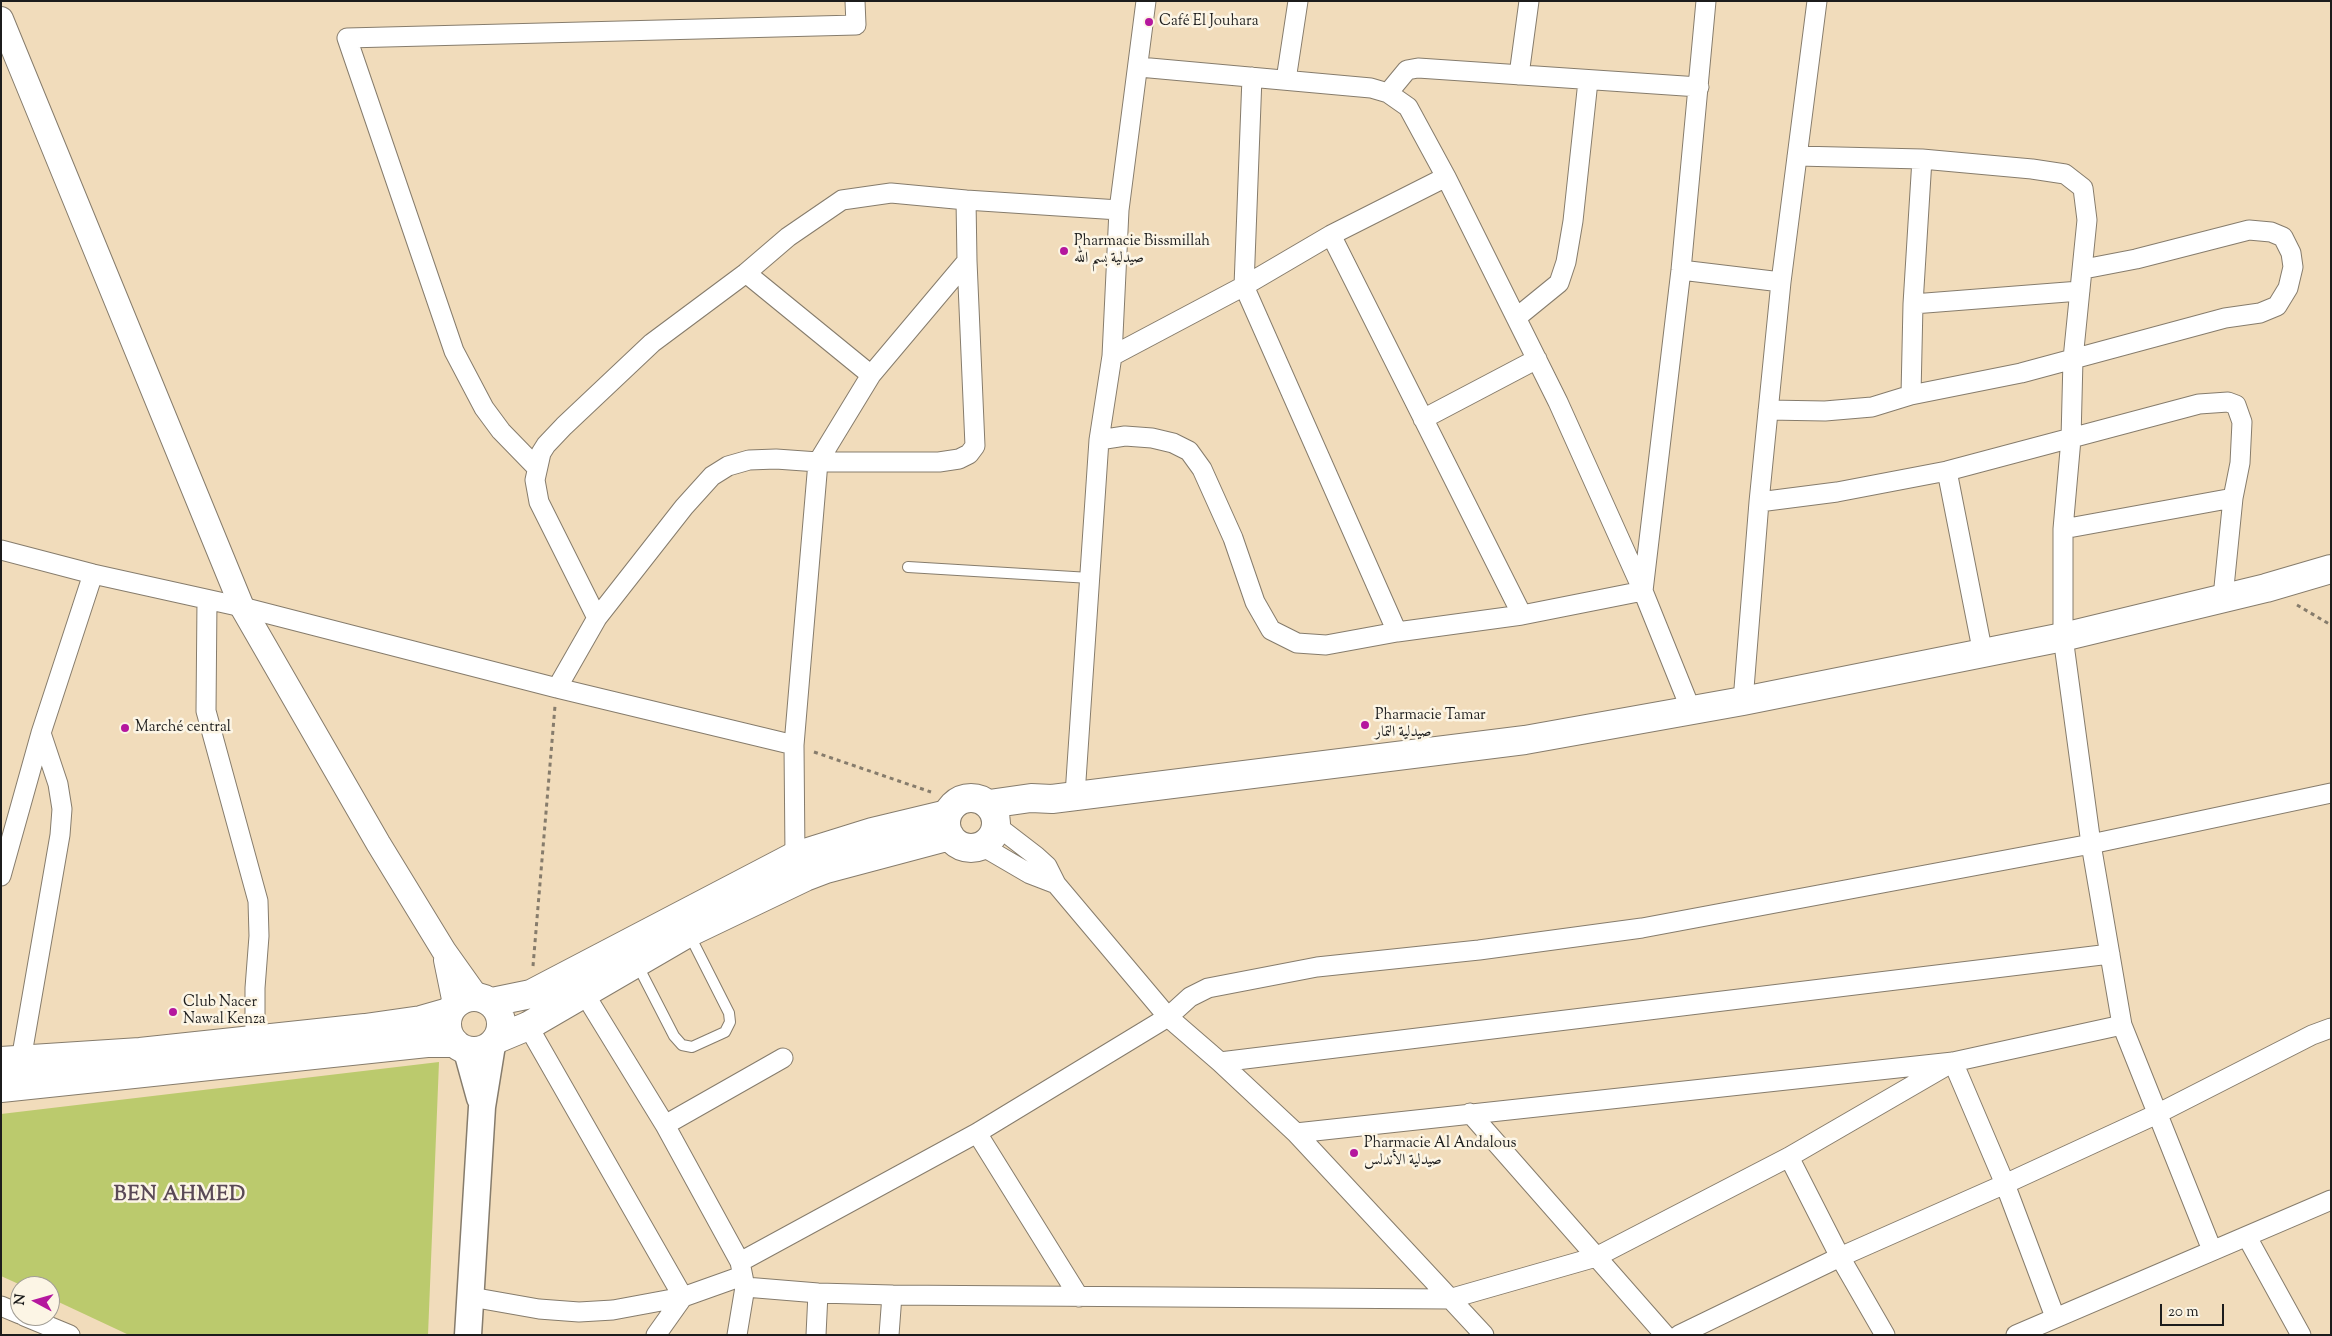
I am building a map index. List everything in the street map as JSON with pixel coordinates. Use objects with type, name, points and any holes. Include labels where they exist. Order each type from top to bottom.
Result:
[{"type":"main road","points":[[952,817],[961,846],[976,848],[991,824],[1032,812],[1064,797],[1525,740],[1743,701],[2063,637],[2266,588],[2331,569]]},
{"type":"main road","points":[[1,1088],[427,1043],[478,1045],[528,1026],[688,933],[805,877],[952,817],[974,797],[991,824]]},
{"type":"main road","points":[[11,1060],[140,1052],[255,1038],[365,1028],[421,1020],[468,1004],[531,994],[795,856],[872,832],[952,817]]},
{"type":"main road","points":[[468,1004],[447,1028],[478,1045]]},
{"type":"main road","points":[[468,1004],[497,1008],[502,1024],[478,1045]]},
{"type":"main road","points":[[468,1335],[482,1107],[478,1045]]},
{"type":"street","points":[[537,468],[501,431],[484,408],[454,351],[347,38],[856,25],[855,1]]},
{"type":"street","points":[[1064,797],[1090,578],[1099,440],[1112,356],[1119,210],[1139,67],[1146,1]]},
{"type":"street","points":[[1286,80],[1298,1]]},
{"type":"street","points":[[1519,75],[1529,1]]},
{"type":"street","points":[[1643,591],[1681,270],[1706,1]]},
{"type":"street","points":[[1743,701],[1759,502],[1781,282],[1817,1]]},
{"type":"street","points":[[1,18],[9,52],[242,607],[378,843],[444,951],[468,1004]]},
{"type":"street","points":[[1139,67],[1371,88],[1388,93],[1408,107],[1446,177],[1558,402],[1643,591],[1691,710]]},
{"type":"street","points":[[1388,93],[1407,70],[1418,68],[1588,81],[1699,87]]},
{"type":"street","points":[[1252,77],[1244,286],[1397,632]]},
{"type":"street","points":[[1516,318],[1559,283],[1566,262],[1573,221],[1588,81]]},
{"type":"street","points":[[1797,156],[1922,159],[2032,169],[2065,174],[2078,182],[2083,188],[2086,206],[2084,270],[2080,291],[2074,359],[2071,440],[2063,529],[2063,637],[2092,844],[2122,1025],[2212,1250]]},
{"type":"street","points":[[1911,395],[1913,304],[1922,159]]},
{"type":"street","points":[[1112,356],[1244,286],[1331,235],[1446,177]]},
{"type":"street","points":[[597,618],[539,502],[535,480],[537,468],[541,453],[546,445],[652,343],[746,274],[788,237],[842,200],[891,193],[1119,210]]},
{"type":"street","points":[[557,688],[597,618],[684,507],[712,476],[728,466],[749,460],[776,459],[818,462],[939,462],[959,459],[969,454],[974,446],[966,261],[966,200]]},
{"type":"street","points":[[1768,410],[1849,411],[1872,407],[1911,395],[2021,373],[2225,318],[2260,313],[2277,306],[2288,288],[2293,267],[2291,253],[2283,237],[2271,232],[2249,230],[2136,259],[2084,270]]},
{"type":"street","points":[[1331,235],[1522,615]]},
{"type":"street","points":[[795,856],[794,745],[818,462],[871,375],[966,261]]},
{"type":"street","points":[[1681,270],[1781,282]]},
{"type":"street","points":[[746,274],[871,375]]},
{"type":"street","points":[[1913,304],[2080,291]]},
{"type":"street","points":[[1423,419],[1537,359]]},
{"type":"street","points":[[1759,502],[1837,492],[1947,472],[2199,404],[2228,402],[2236,405],[2242,422],[2240,463],[2234,498],[2223,597]]},
{"type":"street","points":[[1099,440],[1125,436],[1152,438],[1173,443],[1189,451],[1202,469],[1233,538],[1255,602],[1271,630],[1297,643],[1326,645],[1397,632],[1522,615],[1643,591]]},
{"type":"street","points":[[1947,472],[1983,654]]},
{"type":"street","points":[[2063,529],[2234,498]]},
{"type":"street","points":[[1,550],[93,574],[242,607],[557,688],[794,745]]},
{"type":"street","points":[[1,876],[41,733],[93,574]]},
{"type":"street","points":[[207,600],[206,711],[258,901],[260,936],[255,988],[255,1038]]},
{"type":"street","points":[[11,1060],[60,835],[62,810],[58,784],[41,733]]},
{"type":"street","points":[[471,1298],[538,1309],[579,1312],[613,1310],[683,1297],[742,1275],[1168,1017],[1190,997],[1208,988],[1256,977],[1317,967],[1479,950],[1642,928],[2092,844],[2331,793]]},
{"type":"street","points":[[991,824],[1030,874],[1056,884],[1168,1017],[1220,1062],[1296,1133],[1484,1335]]},
{"type":"street","points":[[1220,1062],[2110,954]]},
{"type":"street","points":[[584,993],[665,1125],[742,1275],[737,1335]]},
{"type":"street","points":[[1296,1133],[1953,1062],[2122,1025]]},
{"type":"street","points":[[528,1026],[683,1297]]},
{"type":"street","points":[[1679,1335],[1840,1257],[2157,1114],[2312,1035],[2331,1028]]},
{"type":"street","points":[[665,1125],[783,1058]]},
{"type":"street","points":[[742,1275],[818,1293],[1079,1297],[1449,1299],[1596,1257],[1789,1157],[1953,1062]]},
{"type":"street","points":[[1953,1062],[2005,1184],[2055,1317]]},
{"type":"street","points":[[1470,1113],[1665,1335]]},
{"type":"street","points":[[977,1133],[1079,1297]]},
{"type":"street","points":[[1789,1157],[1840,1257],[1884,1335]]},
{"type":"street","points":[[2016,1335],[2212,1250],[2329,1205]]},
{"type":"street","points":[[2247,1237],[2301,1335]]},
{"type":"street","points":[[816,1335],[818,1293]]},
{"type":"street","points":[[889,1335],[892,1294]]},
{"type":"street","points":[[656,1335],[683,1297]]},
{"type":"street","points":[[45,1326],[59,1333]]},
{"type":"lane","points":[[908,567],[1090,578]]},
{"type":"lane","points":[[636,963],[674,1036],[682,1045],[692,1047],[725,1032],[730,1022],[729,1013],[688,933]]},
{"type":"path","points":[[2266,588],[2286,597],[2331,625]]},
{"type":"path","points":[[531,994],[557,688]]},
{"type":"path","points":[[794,745],[952,817]]},
{"type":"green space","points":[[439,1062],[428,1335],[129,1335],[60,1303],[60,1276],[10,1276],[10,1280],[1,1276],[1,1114]]},
{"type":"place","name":"Café El Jouhara","points":[[1149,22]]},
{"type":"place","name":"Pharmacie Bissmillah صيدلية بسم الله","points":[[1064,251]]},
{"type":"place","name":"Pharmacie Tamar صيدلية التمار","points":[[1365,725]]},
{"type":"place","name":"Marché central","points":[[125,728]]},
{"type":"place","name":"Club Nacer Nawal Kenza","points":[[173,1012]]},
{"type":"place","name":"Pharmacie Al Andalous صيدلية الأندلس","points":[[1354,1153]]},
{"type":"district","name":"BEN AHMED","points":[[180,1197]]}]
